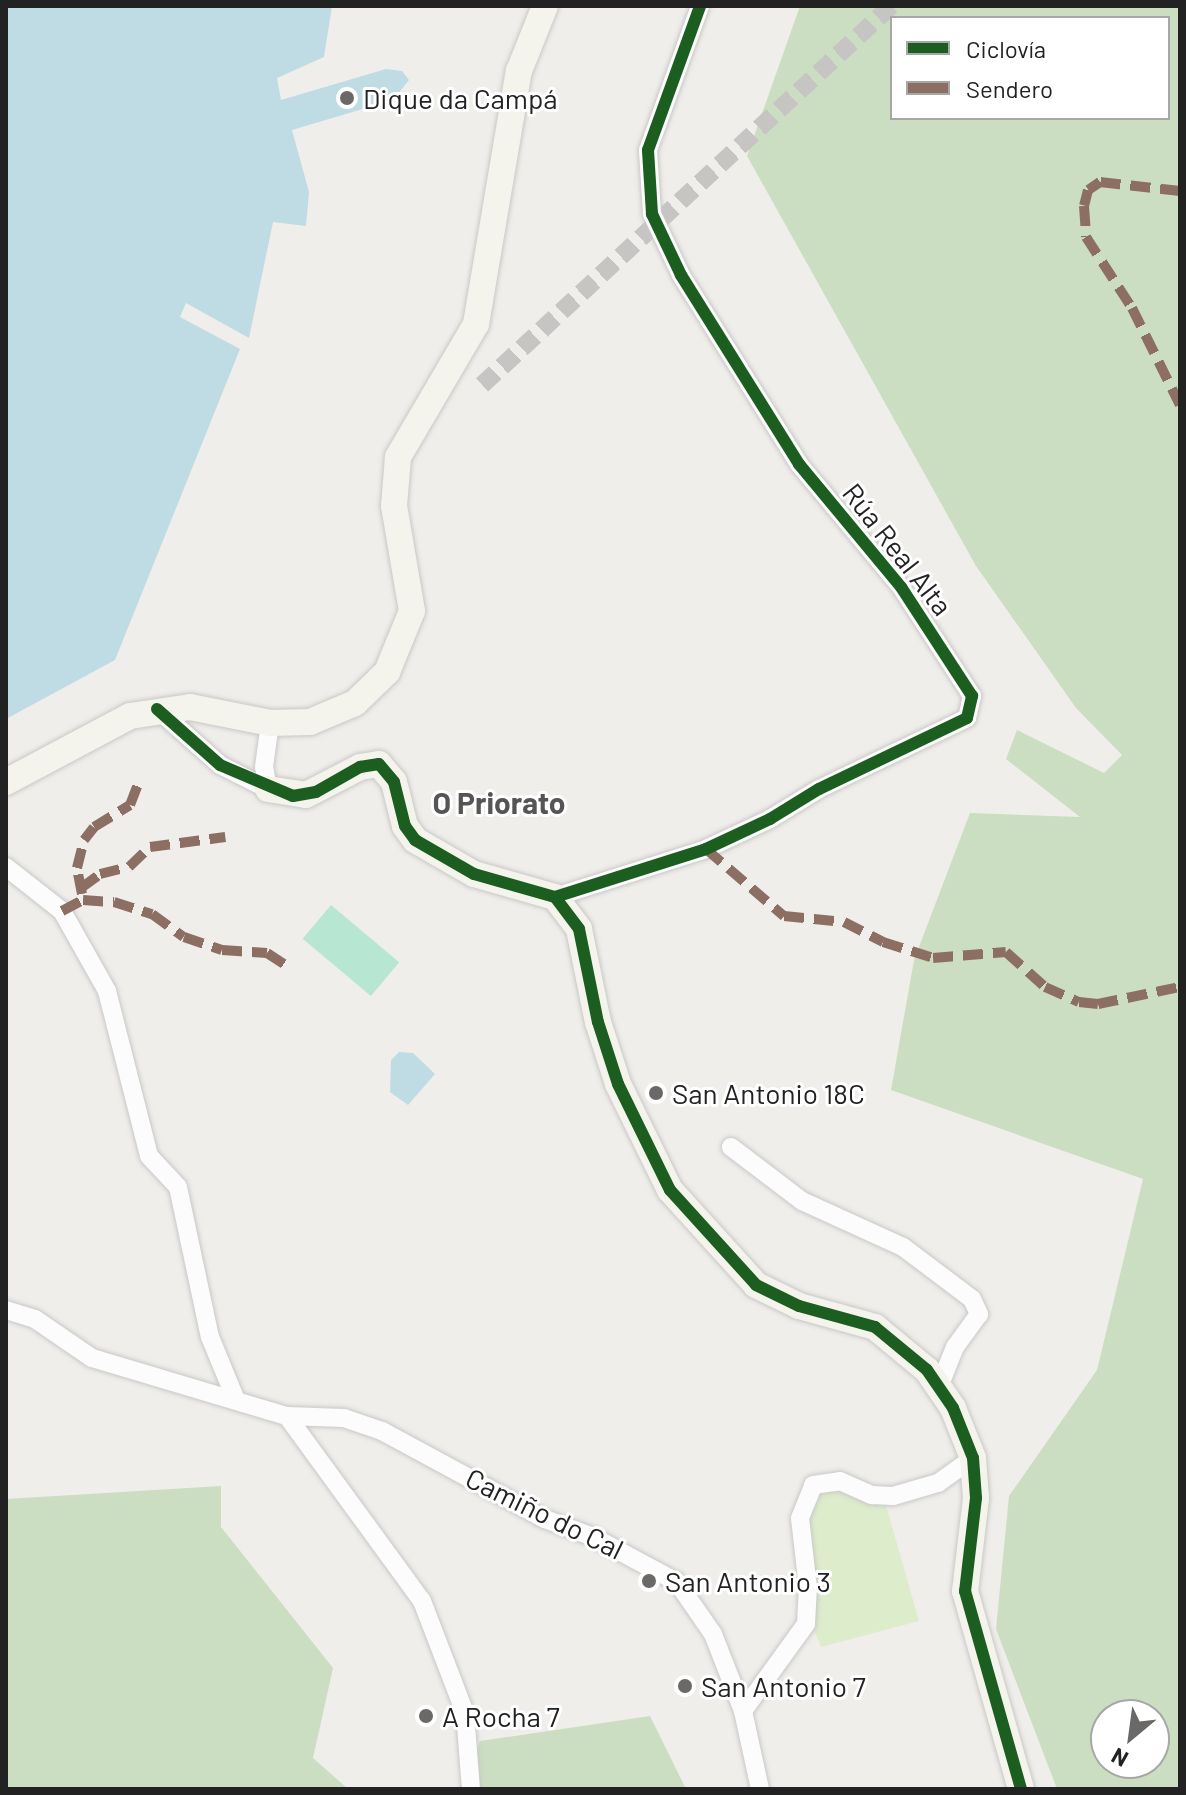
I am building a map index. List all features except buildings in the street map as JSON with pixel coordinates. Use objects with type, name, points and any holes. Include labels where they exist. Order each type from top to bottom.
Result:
[{"type":"street","points":[[6,782],[115,723],[157,709],[213,708],[290,725],[325,718],[364,697],[387,672],[410,622],[412,601],[394,506],[398,457],[476,324],[519,71],[545,6]]},
{"type":"street","name":"Rúa Real Alta","points":[[555,897],[706,849],[770,819],[819,789],[967,718],[972,696],[901,587],[799,464],[681,275],[652,214],[648,150],[700,6]]},
{"type":"street","points":[[157,709],[220,765],[268,789],[306,795],[360,767],[379,764],[394,782],[405,826],[415,840],[474,874],[555,897],[579,929],[598,1022],[618,1084],[670,1190],[756,1285],[799,1306],[875,1327],[901,1344],[939,1387],[973,1458],[976,1498],[965,1591],[1021,1789]]},
{"type":"street","points":[[268,789],[264,767],[270,723]]},
{"type":"street","points":[[6,867],[62,911],[107,991],[149,1156],[178,1187],[210,1337],[236,1400]]},
{"type":"street","points":[[731,1147],[802,1201],[903,1247],[972,1299],[979,1314],[955,1347],[939,1387]]},
{"type":"street","name":"Camiño do Cal","points":[[6,1310],[35,1319],[92,1358],[180,1388],[236,1400],[287,1416],[344,1418],[382,1431],[545,1519],[656,1567],[692,1600],[713,1634],[743,1711],[760,1789]]},
{"type":"street","points":[[287,1416],[422,1601],[465,1713],[471,1789]]},
{"type":"street","points":[[743,1711],[806,1624],[808,1588],[800,1518],[813,1485],[840,1481],[872,1495],[893,1496],[938,1483],[973,1458]]},
{"type":"green space","points":[[800,6],[1180,6],[1180,1789],[1057,1789],[996,1629],[1009,1496],[1097,1370],[1143,1179],[891,1090],[914,960],[970,813],[1080,817],[1006,759],[1017,730],[1104,773],[1122,755],[1076,708],[976,566],[747,156]]},
{"type":"green space","points":[[331,905],[399,962],[371,996],[303,939]]},
{"type":"green space","points":[[221,1486],[221,1527],[333,1668],[313,1758],[348,1789],[6,1789],[6,1499]]},
{"type":"green space","points":[[829,1486],[886,1505],[919,1621],[821,1647],[809,1618],[806,1553],[810,1507]]},
{"type":"green space","points":[[650,1716],[686,1789],[461,1789],[480,1741]]},
{"type":"water","points":[[6,6],[332,6],[324,57],[277,78],[281,100],[386,69],[402,71],[409,80],[393,100],[292,130],[309,192],[306,226],[273,222],[249,338],[186,303],[180,317],[240,349],[115,660],[6,719]]},
{"type":"water","points":[[399,1052],[413,1053],[435,1074],[408,1105],[390,1092],[391,1060]]},
{"type":"tunnel","points":[[482,385],[891,6]]},
{"type":"marked path","points":[[1180,191],[1100,182],[1088,190],[1084,206],[1086,237],[1132,308],[1180,405]]},
{"type":"marked path","points":[[82,894],[77,868],[84,840],[94,827],[130,805],[138,784]]},
{"type":"marked path","points":[[81,888],[100,874],[129,867],[150,847],[225,837]]},
{"type":"marked path","points":[[706,849],[784,916],[844,922],[883,942],[933,958],[1006,952],[1045,987],[1079,1002],[1098,1004],[1180,987]]},
{"type":"marked path","points":[[62,911],[83,900],[114,902],[152,914],[184,937],[222,950],[267,953],[287,966]]},
{"type":"cycle path","points":[[555,897],[706,849],[770,819],[819,789],[967,718],[972,696],[901,587],[799,464],[681,275],[652,214],[648,150],[700,6]]},
{"type":"cycle path","points":[[157,709],[220,765],[293,796],[316,792],[360,767],[379,764],[394,782],[405,826],[415,840],[474,874],[555,897],[579,929],[598,1022],[618,1084],[670,1190],[756,1285],[799,1306],[875,1327],[927,1370],[953,1408],[973,1458],[976,1498],[965,1591],[1021,1789]]},
{"type":"place","name":"Dique da Campá","points":[[347,98]]},
{"type":"place","name":"San Antonio 18C","points":[[656,1093]]},
{"type":"place","name":"San Antonio 3","points":[[649,1581]]},
{"type":"place","name":"San Antonio 7","points":[[685,1686]]},
{"type":"place","name":"A Rocha 7","points":[[426,1716]]},
{"type":"district","name":"O Priorato","points":[[499,802]]}]
